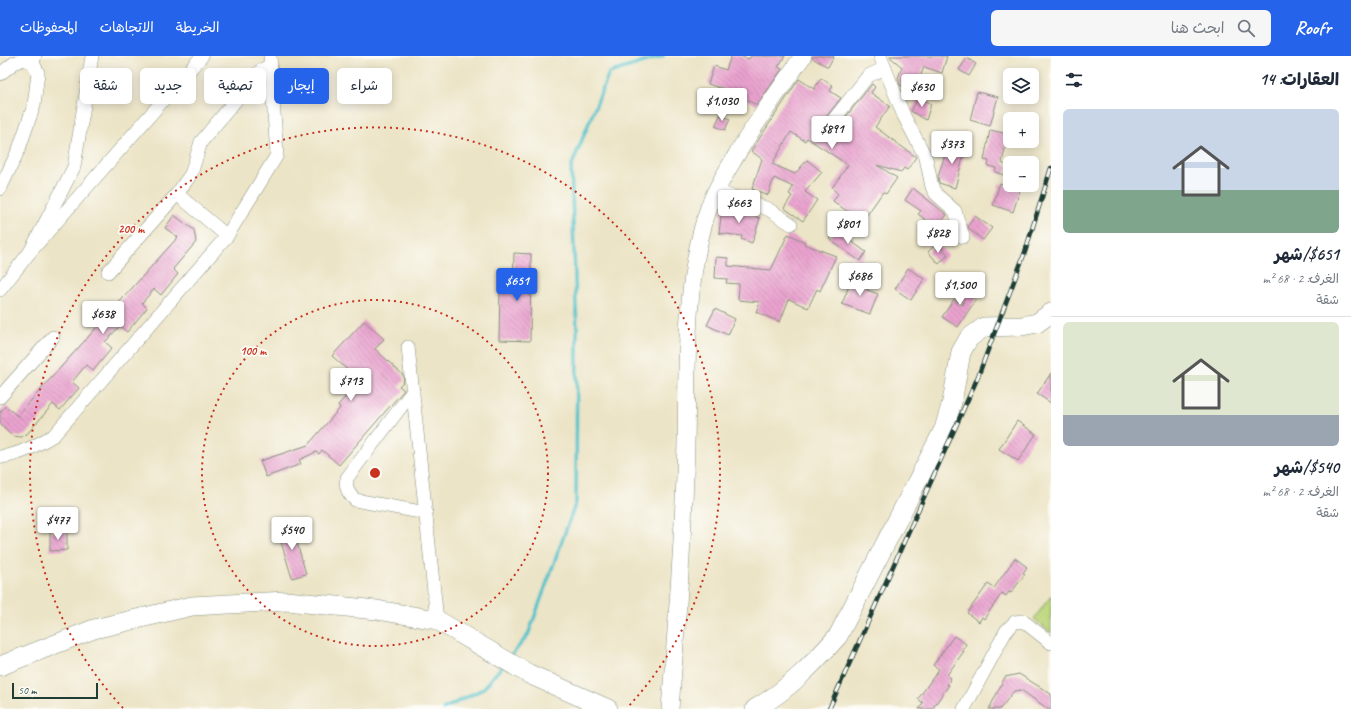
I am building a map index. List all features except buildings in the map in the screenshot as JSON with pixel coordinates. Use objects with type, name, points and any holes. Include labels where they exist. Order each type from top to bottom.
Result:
[{"type":"main road","points":[[755,709],[787,688],[838,636],[944,429],[952,402],[961,352],[969,338],[984,326],[1022,326],[1037,323],[1051,312]]},
{"type":"main road","points":[[0,666],[94,629],[192,606],[286,601],[377,610],[437,620],[529,674],[608,709]]},
{"type":"street","points":[[30,252],[74,167],[92,56]]},
{"type":"street","points":[[0,290],[30,252],[202,56]]},
{"type":"street","points":[[670,709],[683,546],[688,353],[692,279],[699,240],[709,206],[716,191],[755,123],[803,56]]},
{"type":"street","points":[[0,74],[14,63],[24,59],[34,60],[38,73],[34,105],[19,149],[0,189]]},
{"type":"street","points":[[108,272],[177,194],[191,174],[201,142],[270,60]]},
{"type":"street","points":[[0,457],[11,456],[32,448],[54,434],[227,236],[277,155],[270,60]]},
{"type":"street","points":[[831,123],[868,76],[882,62],[904,116],[926,158],[932,187],[936,194],[955,212],[963,237]]},
{"type":"street","points":[[716,191],[768,209],[791,224]]},
{"type":"street","points":[[177,194],[227,236]]},
{"type":"street","points":[[0,397],[53,337]]},
{"type":"street","points":[[408,347],[437,620]]},
{"type":"street","points":[[413,391],[347,478],[346,485],[348,494],[355,500],[426,513]]},
{"type":"street","points":[[964,709],[1006,631],[1015,622],[1022,621],[1051,643]]},
{"type":"green space","points":[[1051,595],[1051,633],[1034,619]]},
{"type":"waterway","points":[[510,657],[528,635],[576,502],[577,332],[571,167],[609,73],[663,56]]},
{"type":"waterway","points":[[443,709],[483,689],[503,665]]},
{"type":"railway","points":[[829,709],[977,379],[1025,252],[1051,168]]}]
